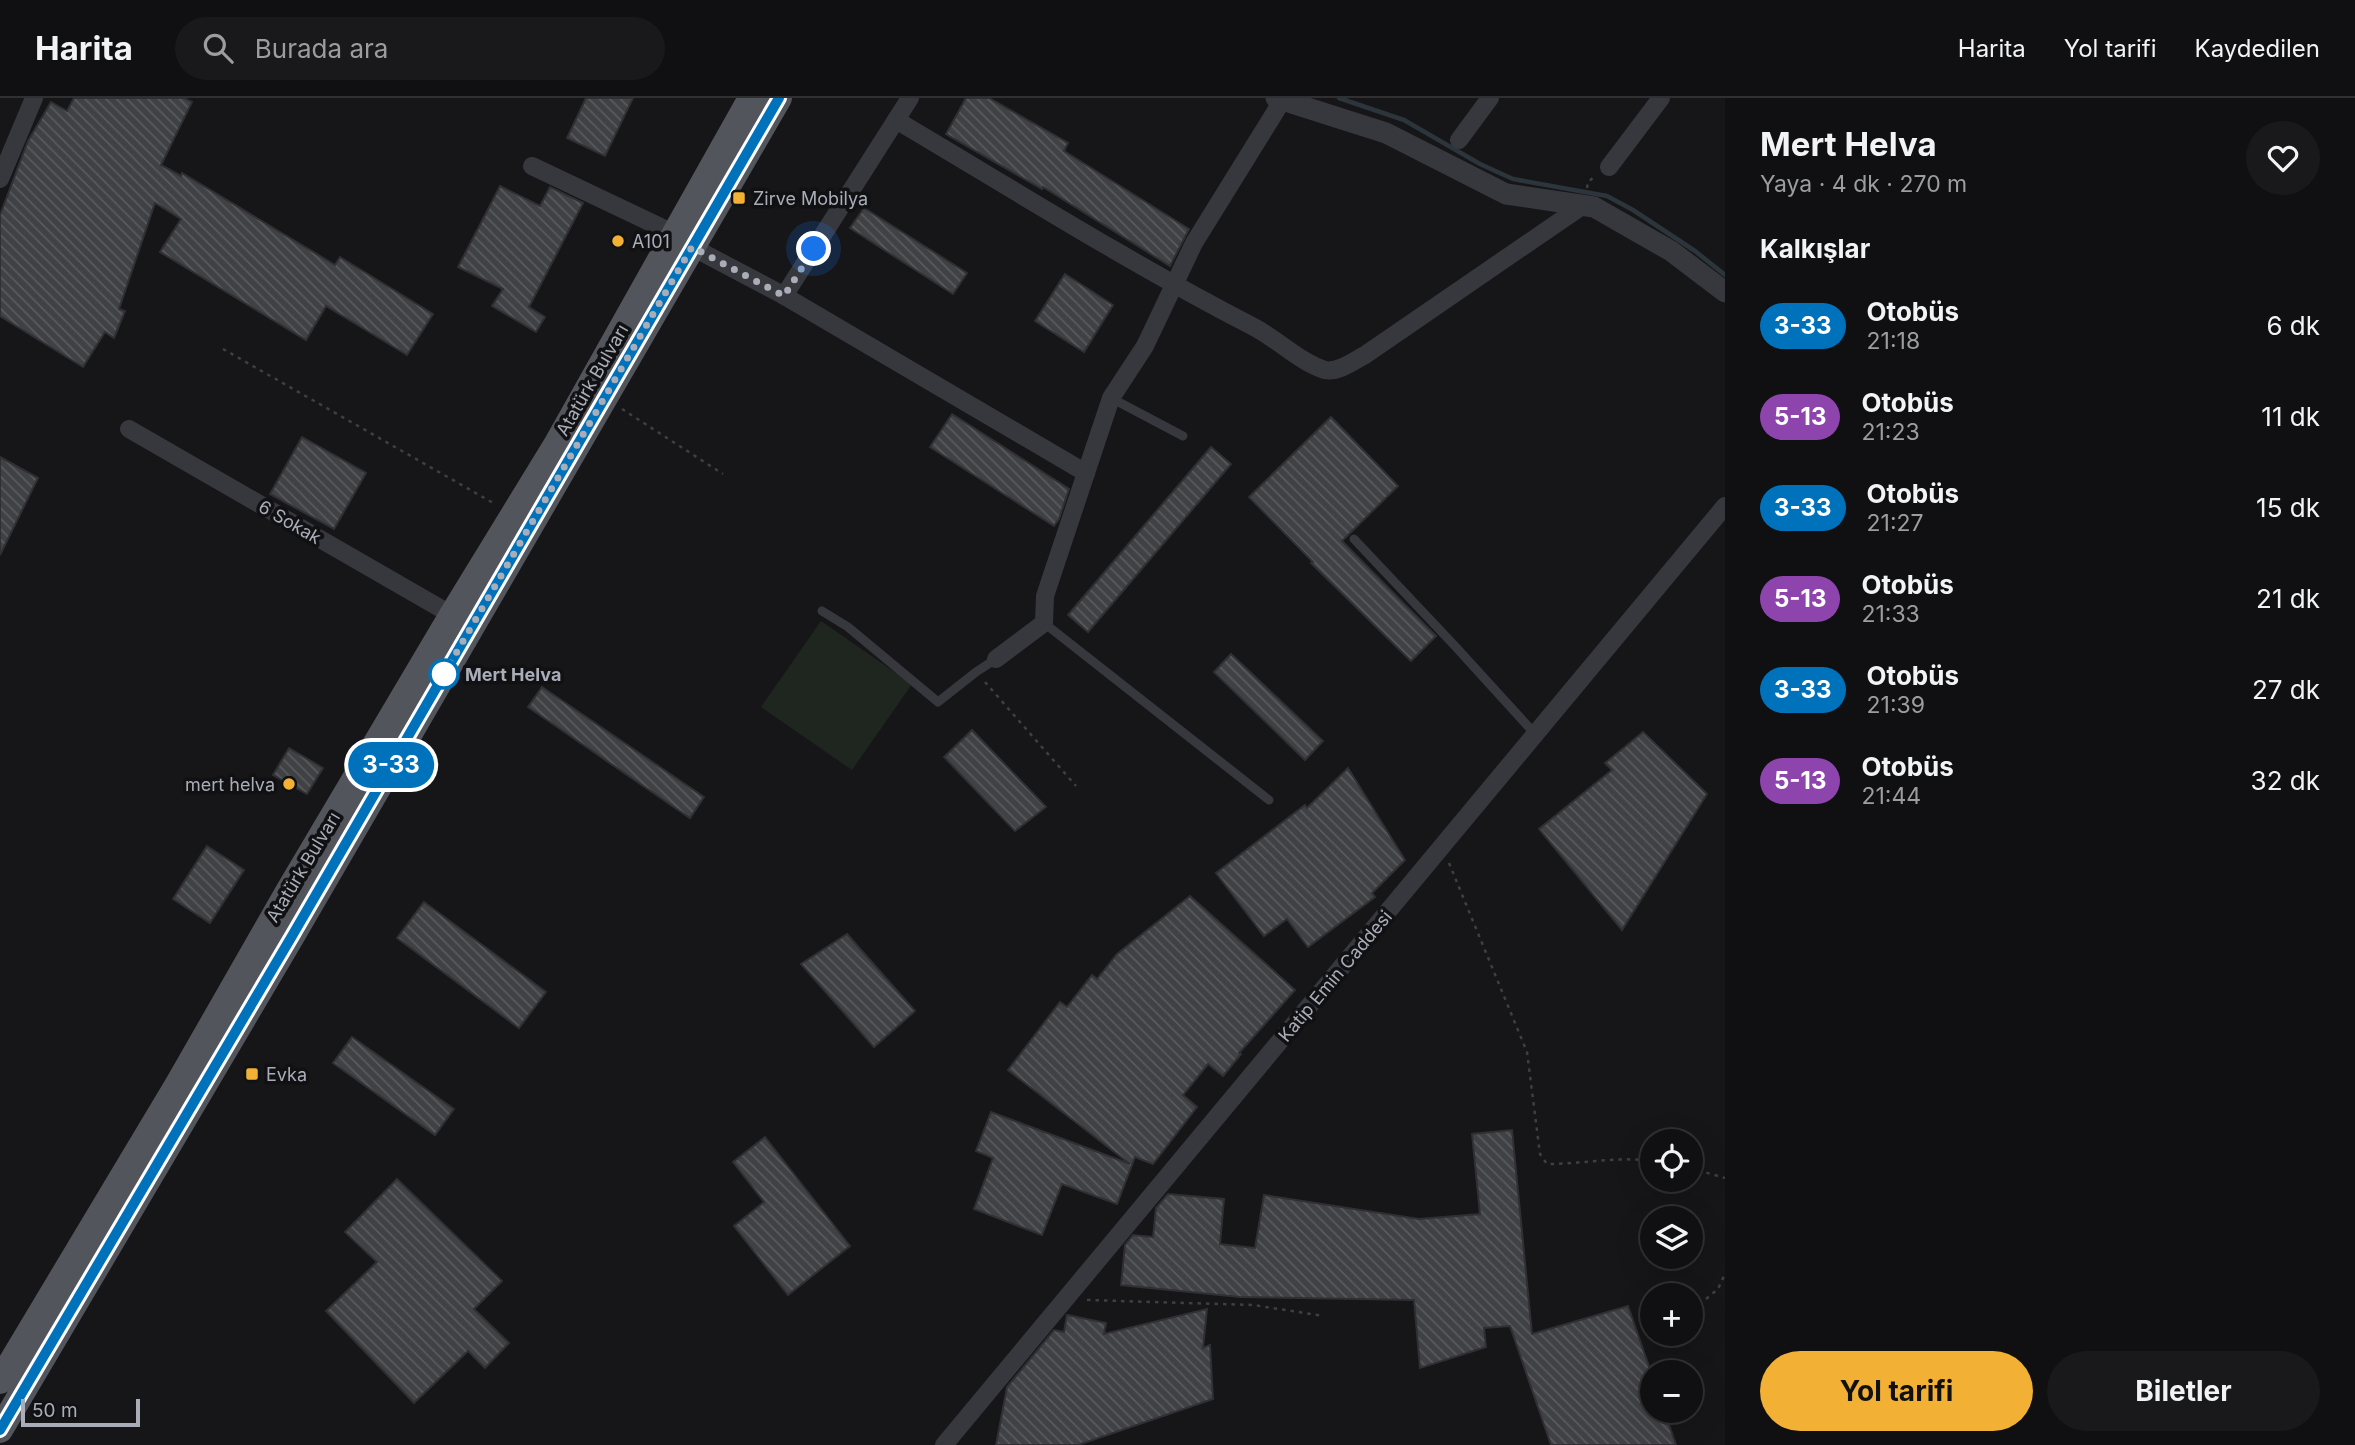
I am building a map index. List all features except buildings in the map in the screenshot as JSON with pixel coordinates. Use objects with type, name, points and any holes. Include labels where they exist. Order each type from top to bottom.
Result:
[{"type":"main road","name":"Atatürk Bulvarı","points":[[0,1430],[278,960],[604,398],[684,241],[751,98]]},
{"type":"main road","name":"Atatürk Bulvarı","points":[[0,1381],[171,1096],[452,615],[684,241],[779,98]]},
{"type":"street","points":[[0,179],[34,98]]},
{"type":"street","points":[[784,296],[910,98]]},
{"type":"street","points":[[1459,140],[1490,98]]},
{"type":"street","points":[[1609,167],[1661,98]]},
{"type":"street","points":[[996,659],[1044,623],[1045,596],[1111,398],[1145,346],[1195,243],[1279,99],[1387,133],[1506,194],[1594,207],[1671,251],[1725,292]]},
{"type":"street","points":[[896,120],[1173,285],[1268,334],[1307,361],[1327,371],[1340,368],[1365,355],[1582,205]]},
{"type":"street","points":[[533,166],[684,241],[784,296],[1087,473]]},
{"type":"street","name":"6 Sokak","points":[[129,429],[452,615]]},
{"type":"street","name":"Katip Emin Caddesi","points":[[944,1445],[1725,506]]},
{"type":"lane","points":[[1111,398],[1183,436]]},
{"type":"lane","points":[[1354,539],[1536,735]]},
{"type":"lane","points":[[822,611],[848,627],[938,702],[996,659]]},
{"type":"lane","points":[[1044,623],[1269,800]]},
{"type":"path","points":[[223,348],[513,515]]},
{"type":"path","points":[[604,398],[723,474]]},
{"type":"path","points":[[976,672],[1076,786]]},
{"type":"path","points":[[1442,847],[1527,1052],[1540,1154],[1547,1164],[1640,1159]]},
{"type":"path","points":[[1703,1172],[1725,1178]]},
{"type":"path","points":[[1706,1300],[1718,1289],[1725,1273]]},
{"type":"path","points":[[1066,1299],[1253,1305],[1324,1316]]},
{"type":"shaded area","points":[[821,621],[912,684],[852,770],[761,707]]},
{"type":"waterway","points":[[1339,98],[1404,120],[1480,164],[1513,179],[1607,196],[1695,251],[1725,275]]},
{"type":"bus line","name":"3-33","points":[[0,1430],[292,936],[779,98]]},
{"type":"place","name":"Zirve Mobilya","points":[[739,198]]},
{"type":"place","name":"A101","points":[[618,241]]},
{"type":"place","name":"Mert Helva","points":[[444,674]]},
{"type":"place","name":"mert helva","points":[[289,784]]},
{"type":"place","name":"Evka","points":[[252,1074]]},
{"type":"route","points":[[444,674],[692,247],[784,296],[814,249]]}]
